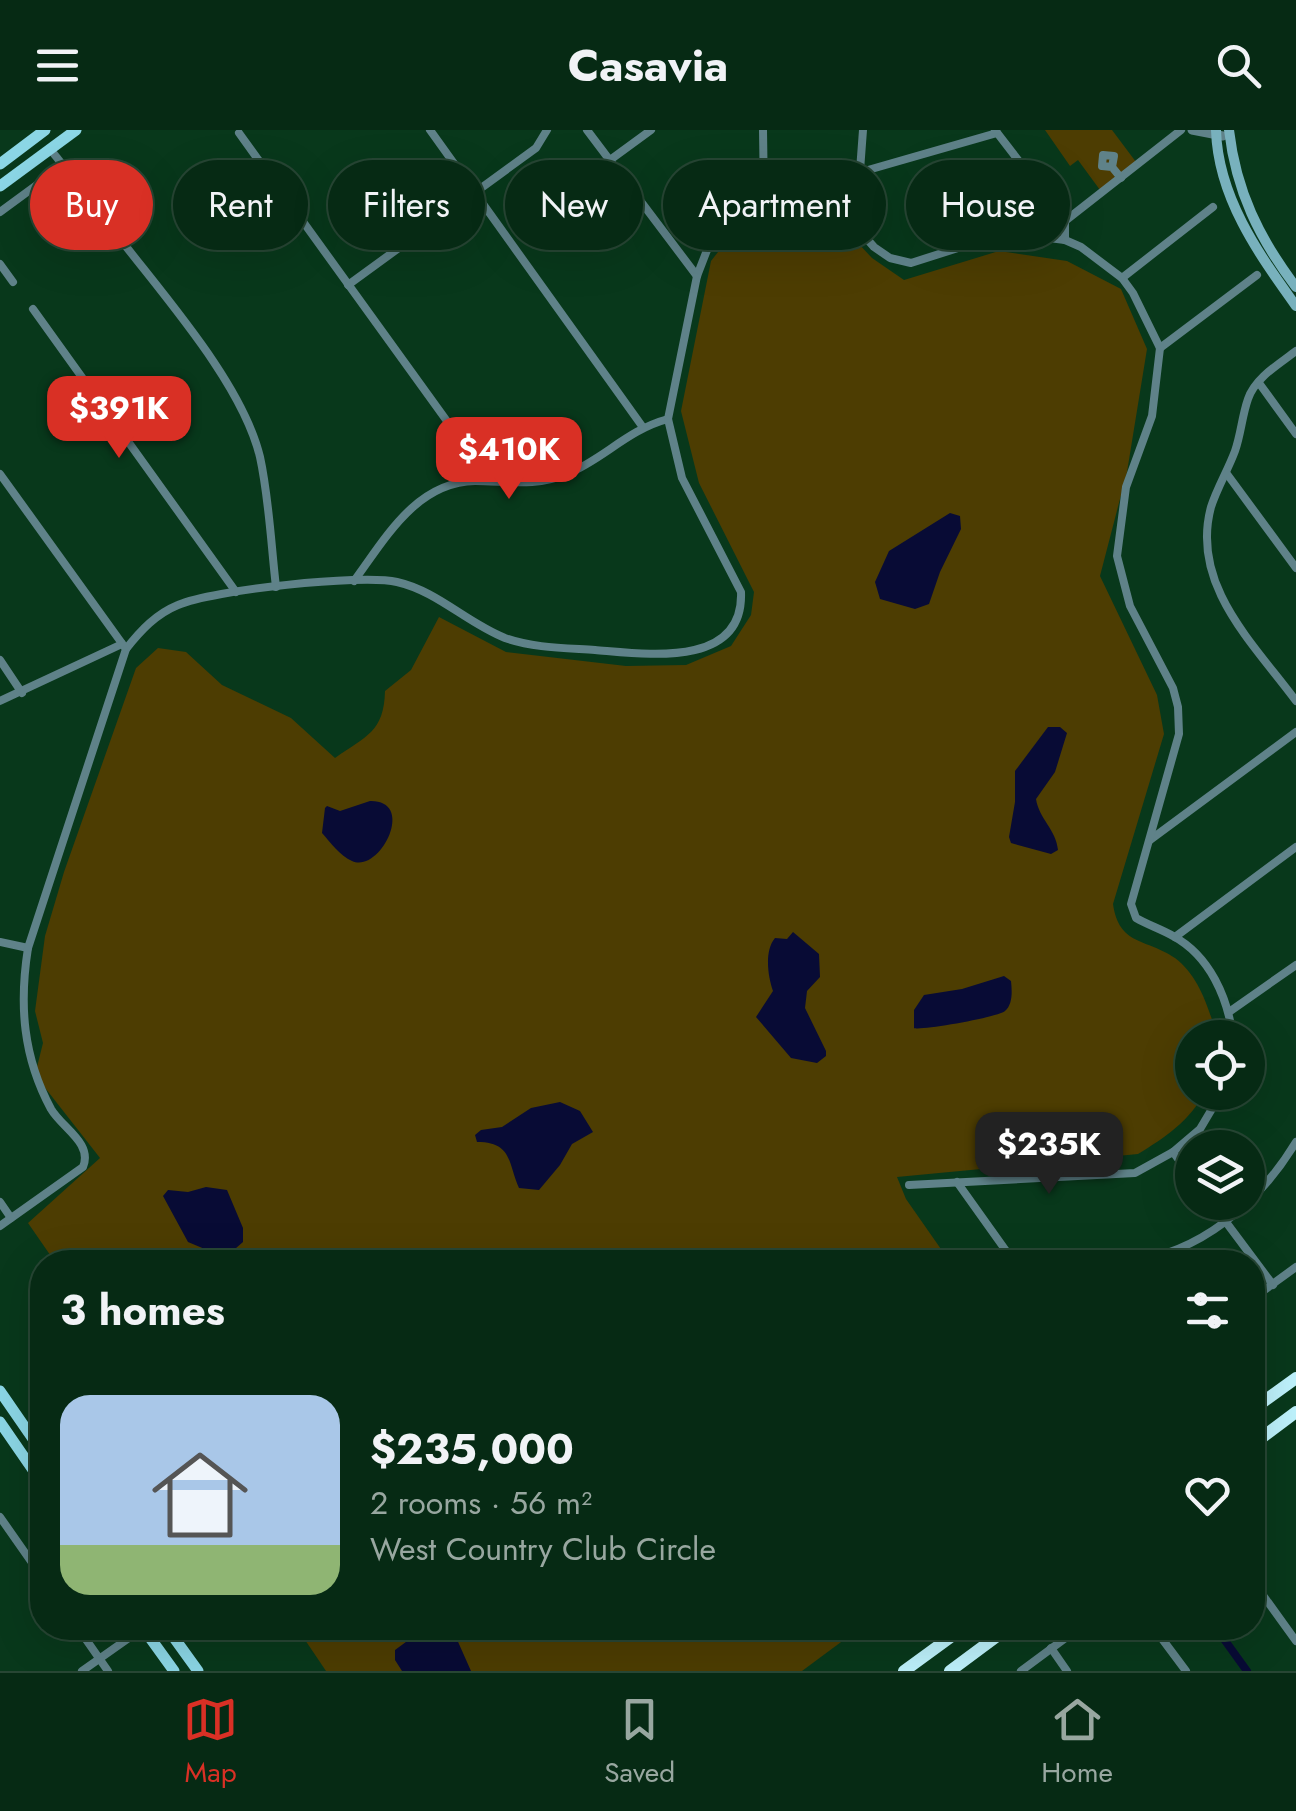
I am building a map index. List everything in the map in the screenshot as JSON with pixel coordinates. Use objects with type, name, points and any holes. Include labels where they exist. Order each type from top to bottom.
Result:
[{"type":"highway","points":[[1265,1401],[1296,1378]]},
{"type":"highway","points":[[1265,1435],[1296,1412]]},
{"type":"highway","points":[[904,1671],[946,1640]]},
{"type":"highway","points":[[950,1671],[992,1640]]},
{"type":"main road","points":[[0,164],[45,130]]},
{"type":"main road","points":[[0,186],[76,130]]},
{"type":"main road","points":[[1216,133],[1225,182],[1238,217],[1293,291]]},
{"type":"main road","points":[[1230,133],[1241,192],[1293,291],[1296,306]]},
{"type":"main road","points":[[0,1391],[30,1435]]},
{"type":"main road","points":[[0,1422],[30,1465]]},
{"type":"main road","points":[[152,1640],[174,1671]]},
{"type":"main road","points":[[173,1640],[198,1671]]},
{"type":"street","points":[[430,130],[452,160]]},
{"type":"street","points":[[485,183],[536,148],[547,130]]},
{"type":"street","points":[[587,130],[610,160],[651,130]]},
{"type":"street","points":[[763,130],[763,160]]},
{"type":"street","points":[[862,160],[864,130]]},
{"type":"street","points":[[1070,217],[1180,130]]},
{"type":"street","points":[[1192,130],[1230,133]]},
{"type":"street","points":[[886,164],[996,131],[1018,160]]},
{"type":"street","points":[[239,133],[470,453],[477,467],[474,481]]},
{"type":"street","points":[[50,149],[60,160]]},
{"type":"street","points":[[1112,167],[1121,178]]},
{"type":"street","points":[[0,212],[30,190]]},
{"type":"street","points":[[643,204],[698,276]]},
{"type":"street","points":[[485,205],[642,426]]},
{"type":"street","points":[[1122,278],[1213,207]]},
{"type":"street","points":[[1070,242],[1122,278],[1160,348],[1152,416],[1126,487],[1117,556],[1130,606],[1173,688],[1178,707],[1176,750],[1131,904],[1132,912],[1142,922],[1175,936],[1200,958],[1212,975],[1230,1020]]},
{"type":"street","points":[[129,250],[227,382],[245,416],[260,456],[276,587]]},
{"type":"street","points":[[348,285],[394,250]]},
{"type":"street","points":[[0,701],[124,646],[159,614],[180,604],[276,587],[379,580],[418,588],[487,629],[521,643],[664,655],[712,644],[730,630],[742,610],[741,592],[682,478],[668,419],[698,276],[707,250]]},
{"type":"street","points":[[877,250],[910,263],[951,250]]},
{"type":"street","points":[[0,264],[14,282]]},
{"type":"street","points":[[1160,348],[1258,275]]},
{"type":"street","points":[[33,309],[236,592]]},
{"type":"street","points":[[1296,351],[1249,395],[1227,474],[1212,505],[1206,536],[1209,566],[1221,600],[1296,702]]},
{"type":"street","points":[[1259,383],[1296,434]]},
{"type":"street","points":[[354,581],[422,498],[456,483],[538,483],[567,474],[642,426],[668,419]]},
{"type":"street","points":[[0,474],[124,646]]},
{"type":"street","points":[[1227,474],[1296,568]]},
{"type":"street","points":[[0,1226],[83,1166],[86,1158],[86,1150],[54,1114],[29,1057],[22,986],[28,948],[124,646]]},
{"type":"street","points":[[0,660],[22,692]]},
{"type":"street","points":[[1150,840],[1296,732]]},
{"type":"street","points":[[1175,936],[1296,846]]},
{"type":"street","points":[[0,942],[28,948]]},
{"type":"street","points":[[1229,1012],[1296,965]]},
{"type":"street","points":[[909,1185],[1119,1176],[1150,1166],[1173,1152],[1200,1129],[1211,1110]]},
{"type":"street","points":[[1176,1250],[1225,1221],[1268,1183],[1296,1142]]},
{"type":"street","points":[[958,1182],[1006,1250]]},
{"type":"street","points":[[0,1202],[11,1218]]},
{"type":"street","points":[[1225,1221],[1247,1250]]},
{"type":"street","points":[[1265,1290],[1296,1267]]},
{"type":"street","points":[[1265,1274],[1273,1285]]},
{"type":"street","points":[[0,1517],[30,1560]]},
{"type":"street","points":[[1265,1598],[1296,1641]]},
{"type":"street","points":[[87,1640],[108,1671]]},
{"type":"street","points":[[82,1671],[126,1640]]},
{"type":"street","points":[[1021,1671],[1062,1640]]},
{"type":"street","points":[[1163,1640],[1186,1671]]},
{"type":"street","points":[[1050,1648],[1066,1671]]},
{"type":"shaded area","points":[[1045,130],[1112,130],[1136,162],[1100,190],[1078,160],[1070,166],[1070,160],[1066,160]]},
{"type":"shaded area","points":[[720,250],[864,250],[904,280],[999,251],[1067,261],[1121,289],[1147,349],[1127,472],[1100,576],[1157,695],[1164,734],[1113,904],[1121,927],[1183,965],[1206,1003],[1212,1020],[1175,1020],[1175,1110],[1192,1112],[1138,1154],[897,1177],[906,1199],[942,1250],[47,1250],[28,1223],[100,1158],[35,1075],[43,1043],[35,1011],[45,936],[136,668],[158,648],[186,652],[222,685],[291,718],[335,758],[377,724],[385,691],[411,670],[439,617],[506,652],[626,666],[686,665],[731,646],[751,615],[754,592],[699,483],[681,411],[711,261]]},
{"type":"shaded area","points":[[950,513],[960,516],[961,529],[929,604],[915,609],[880,599],[875,582],[889,551]]},
{"type":"shaded area","points":[[1048,727],[1060,727],[1067,733],[1055,772],[1036,799],[1057,843],[1058,850],[1051,854],[1011,843],[1009,837],[1015,771]]},
{"type":"shaded area","points":[[370,801],[384,804],[391,812],[389,836],[373,857],[363,862],[352,861],[322,833],[325,808],[340,811]]},
{"type":"shaded area","points":[[793,932],[819,954],[820,977],[807,991],[805,1008],[826,1051],[817,1063],[791,1058],[756,1017],[773,991],[768,964],[772,943],[775,938],[787,939]]},
{"type":"shaded area","points":[[1004,976],[1011,981],[1012,989],[1005,1011],[960,1023],[914,1028],[914,1010],[924,995]]},
{"type":"shaded area","points":[[560,1102],[580,1111],[593,1132],[572,1144],[539,1190],[519,1188],[503,1150],[477,1142],[475,1135],[481,1130],[502,1127],[531,1108]]},
{"type":"shaded area","points":[[206,1187],[227,1190],[243,1228],[243,1242],[234,1250],[207,1250],[188,1242],[163,1196],[168,1190],[188,1192]]},
{"type":"shaded area","points":[[305,1640],[844,1640],[802,1671],[326,1671]]},
{"type":"shaded area","points":[[409,1640],[457,1640],[471,1671],[402,1671],[395,1660],[395,1650]]},
{"type":"waterway","points":[[1225,1640],[1247,1671]]}]
